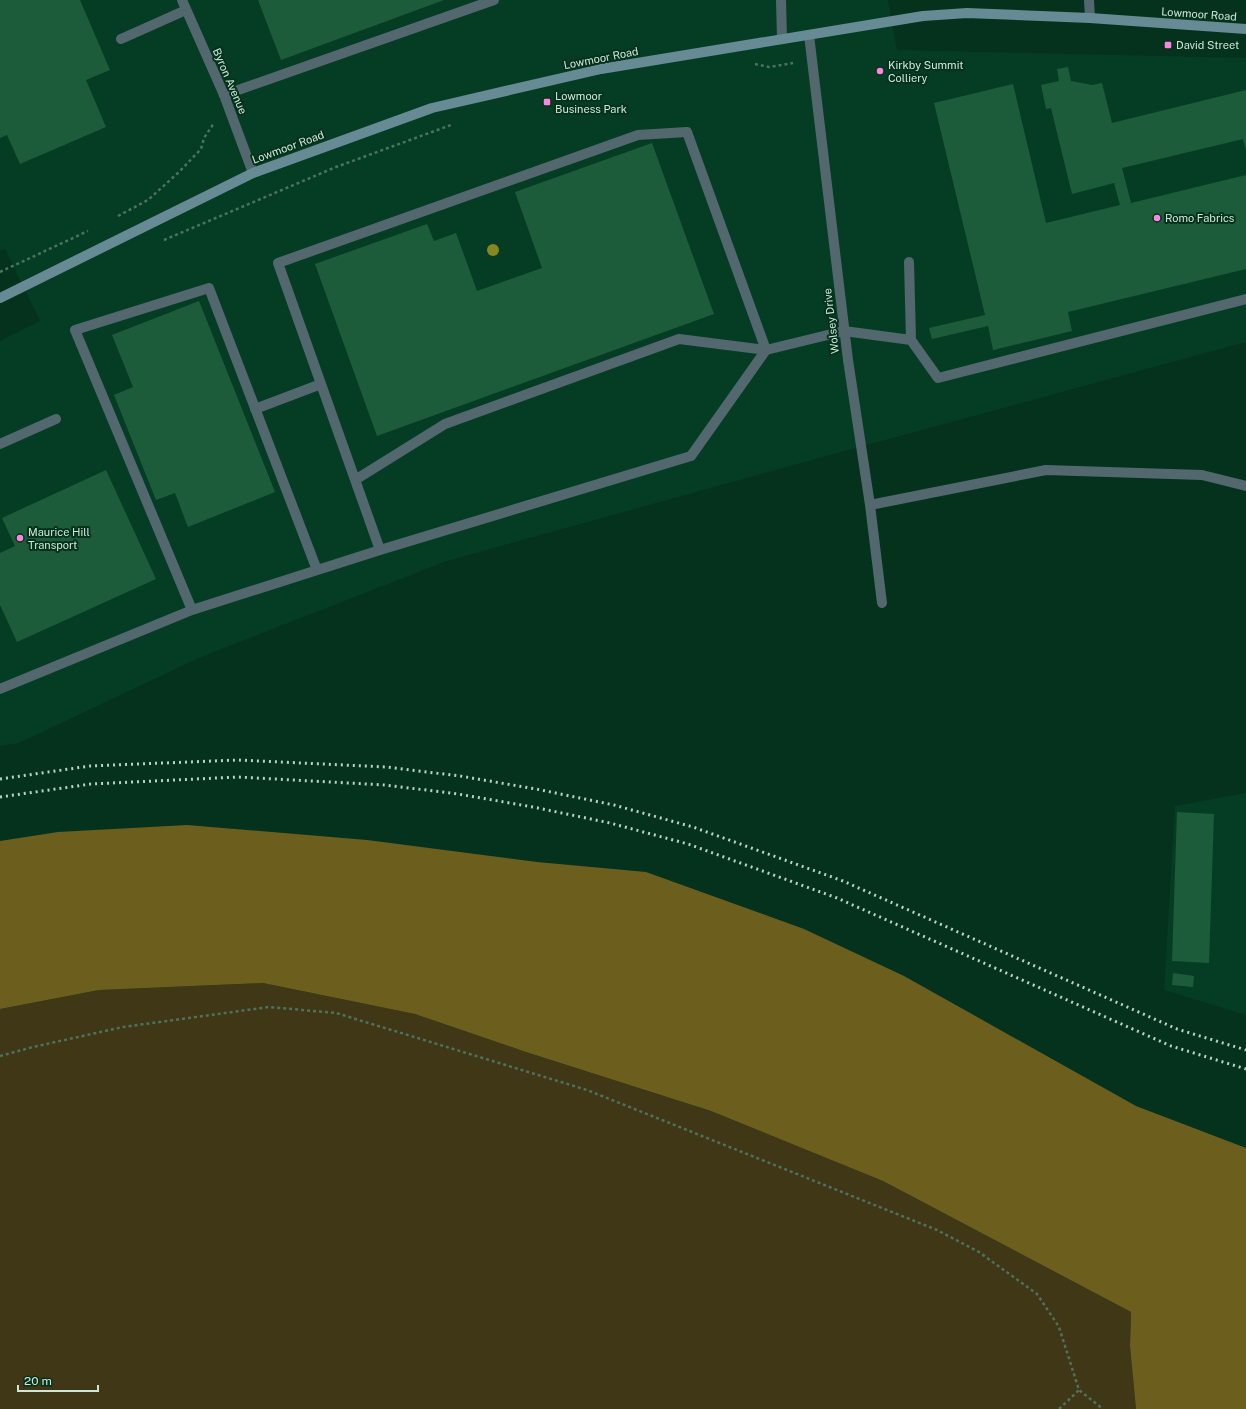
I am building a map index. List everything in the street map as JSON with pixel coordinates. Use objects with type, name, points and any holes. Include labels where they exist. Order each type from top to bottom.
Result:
[{"type":"main road","name":"Lowmoor Road","points":[[0,298],[254,173],[432,108],[601,69],[923,16],[967,14],[1090,18],[1246,29]]},
{"type":"street","name":"Byron Avenue","points":[[182,0],[225,99],[254,173]]},
{"type":"street","points":[[225,99],[494,0]]},
{"type":"street","points":[[781,0],[782,39]]},
{"type":"street","points":[[1089,0],[1090,18]]},
{"type":"street","points":[[121,39],[186,10]]},
{"type":"street","name":"Wolsey Drive","points":[[809,35],[844,331],[870,505],[882,603]]},
{"type":"street","points":[[380,550],[278,263],[638,135],[687,132],[766,350]]},
{"type":"street","points":[[909,262],[911,340],[938,378],[1246,299]]},
{"type":"street","points":[[192,610],[75,330],[209,288],[317,570]]},
{"type":"street","points":[[355,480],[445,424],[679,339],[766,350],[844,331],[911,340]]},
{"type":"street","points":[[0,689],[192,610],[380,550],[691,456],[766,350]]},
{"type":"street","points":[[256,409],[321,384]]},
{"type":"street","points":[[0,444],[56,419]]},
{"type":"street","points":[[870,505],[1046,470],[1202,475],[1246,486]]},
{"type":"path","points":[[751,63],[769,67],[812,60]]},
{"type":"path","points":[[116,218],[148,200],[179,172],[201,149],[204,138],[225,99]]},
{"type":"path","points":[[162,241],[336,167],[452,124]]},
{"type":"path","points":[[0,272],[95,228]]},
{"type":"path","points":[[0,1056],[123,1027],[269,1007],[336,1013],[586,1090],[937,1230],[979,1252],[1037,1294],[1059,1328],[1080,1390],[1102,1409]]},
{"type":"path","points":[[1059,1409],[1080,1390]]},
{"type":"shaded area","points":[[0,0],[888,0],[897,50],[1246,58],[1246,342],[447,561],[201,657],[19,743],[0,746],[0,341],[40,321],[5,249],[0,251]]},
{"type":"shaded area","points":[[1246,793],[1246,1015],[1164,990],[1175,806]]},
{"type":"shaded area","points":[[187,825],[367,840],[537,862],[646,872],[804,929],[904,976],[1136,1106],[1246,1148],[1246,1409],[1136,1409],[1130,1346],[1131,1312],[883,1181],[711,1111],[526,1052],[415,1014],[263,983],[99,990],[0,1009],[0,841],[58,832]]},
{"type":"shaded area","points":[[263,983],[415,1014],[526,1052],[711,1111],[883,1181],[1131,1312],[1130,1346],[1136,1409],[0,1409],[0,1009],[99,990]]},
{"type":"building","points":[[0,0],[80,0],[110,70],[86,80],[106,127],[20,164],[7,135],[0,138]]},
{"type":"building","points":[[258,0],[444,0],[281,60]]},
{"type":"building","name":"Romo Fabrics","points":[[1068,67],[1071,81],[1092,85],[1102,83],[1112,123],[1246,90],[1246,151],[1243,139],[1122,168],[1131,203],[1246,175],[1246,269],[1068,312],[1072,331],[993,350],[988,326],[932,339],[929,328],[985,315],[934,103],[1013,84],[1046,223],[1120,205],[1114,183],[1072,194],[1051,108],[1046,109],[1041,85],[1059,81],[1057,69]]},
{"type":"building","points":[[652,143],[714,314],[377,436],[315,264],[427,224],[434,241],[456,233],[477,291],[542,268],[515,192]]},
{"type":"building","points":[[199,301],[275,492],[188,527],[175,493],[156,500],[114,395],[133,387],[112,335]]},
{"type":"building","points":[[106,470],[156,579],[17,642],[0,605],[0,553],[15,546],[2,518]]},
{"type":"building","points":[[1177,812],[1214,814],[1209,963],[1172,961]]},
{"type":"building","points":[[1173,973],[1194,976],[1193,987],[1172,985]]},
{"type":"railway","points":[[0,779],[90,766],[238,760],[386,767],[460,776],[536,789],[614,805],[693,827],[843,881],[1177,1029],[1246,1050]]},
{"type":"railway","points":[[0,797],[91,784],[238,777],[385,785],[458,794],[533,807],[610,823],[688,844],[837,898],[1171,1046],[1246,1069]]},
{"type":"place","name":"David Street","points":[[1168,45]]},
{"type":"place","name":"Kirkby Summit Colliery","points":[[880,71]]},
{"type":"place","name":"Lowmoor Business Park","points":[[547,102]]},
{"type":"place","name":"Romo Fabrics","points":[[1157,218]]},
{"type":"place","name":"Maurice Hill Transport","points":[[20,538]]}]
